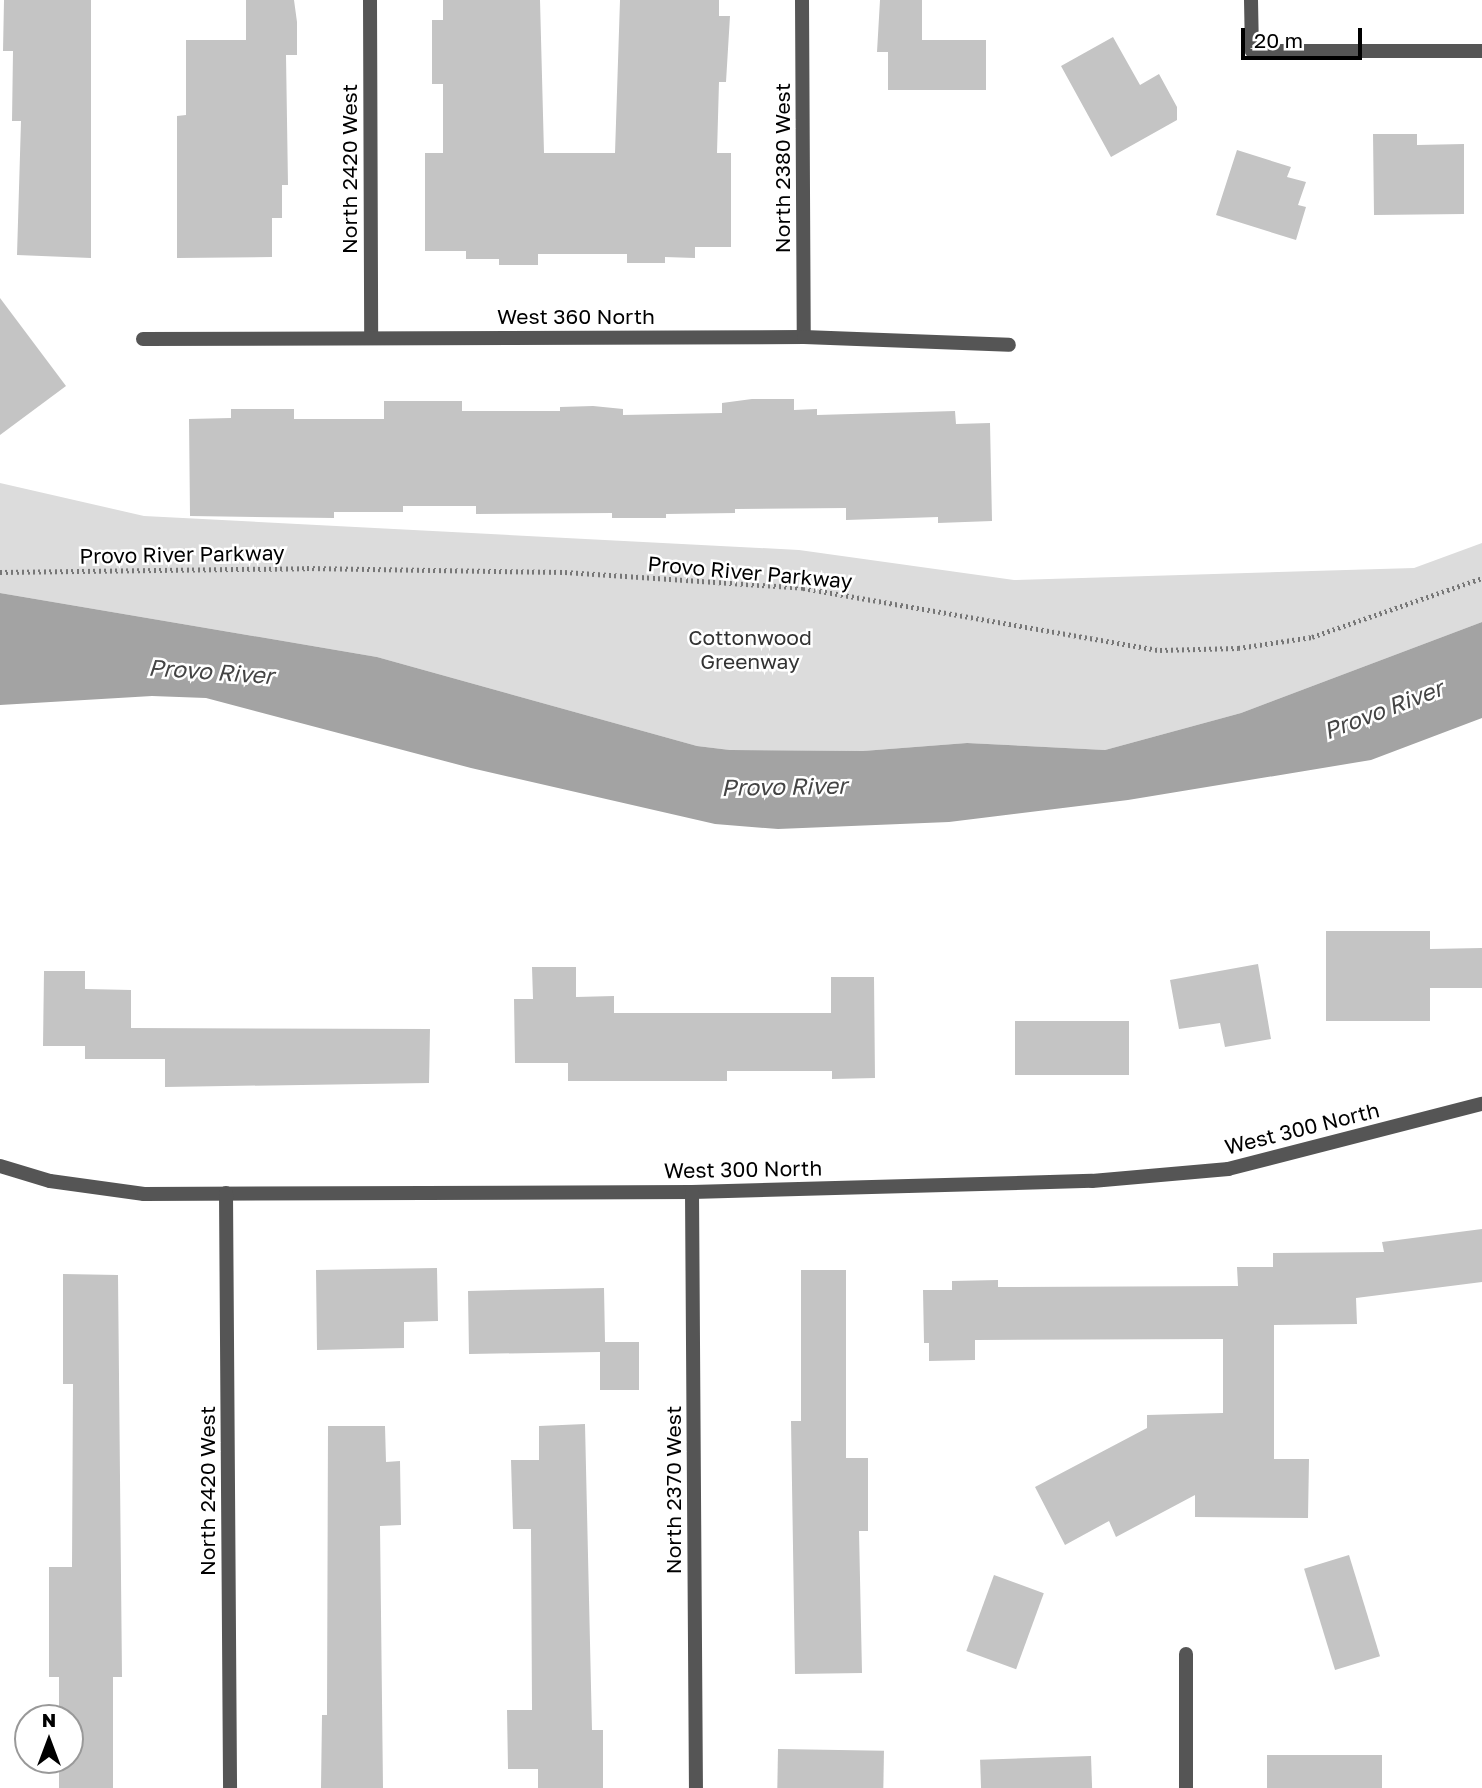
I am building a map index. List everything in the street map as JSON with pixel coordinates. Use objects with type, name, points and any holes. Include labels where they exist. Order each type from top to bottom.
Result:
[{"type":"street","name":"North 2420 West","points":[[370,0],[371,338]]},
{"type":"street","name":"North 2380 West","points":[[802,0],[804,337]]},
{"type":"street","points":[[1251,0],[1252,51],[1482,51]]},
{"type":"street","name":"West 360 North","points":[[143,339],[804,337],[1009,345]]},
{"type":"street","name":"West 300 North","points":[[0,1166],[50,1181],[144,1195],[692,1192],[1092,1181],[1228,1169],[1482,1104]]},
{"type":"street","name":"North 2370 West","points":[[692,1192],[696,1788]]},
{"type":"street","name":"North 2420 West","points":[[226,1193],[230,1788]]},
{"type":"street","points":[[1186,1654],[1186,1788]]},
{"type":"path","name":"Provo River Parkway","points":[[0,572],[307,568],[565,572],[803,588],[1160,650],[1238,648],[1312,637],[1482,578]]},
{"type":"green space","name":"Cottonwood Greenway","points":[[0,483],[144,516],[799,550],[1014,580],[1414,568],[1482,543],[1482,622],[1241,713],[1105,750],[967,743],[863,751],[730,750],[697,746],[377,657],[0,593]]},
{"type":"water","name":"Provo River","points":[[0,593],[377,657],[697,746],[730,750],[863,751],[967,743],[1105,750],[1241,713],[1482,622],[1482,718],[1371,760],[1128,800],[949,822],[778,829],[715,824],[471,768],[206,698],[152,696],[0,705]]},
{"type":"building","points":[[4,0],[91,0],[91,258],[17,255],[21,121],[12,121],[13,51],[3,51]]},
{"type":"building","points":[[246,0],[294,0],[297,22],[297,55],[286,55],[288,185],[282,185],[282,218],[272,218],[272,257],[177,258],[177,116],[186,115],[186,40],[246,40]]},
{"type":"building","points":[[443,0],[540,0],[544,153],[615,153],[620,0],[719,0],[719,16],[730,16],[726,82],[719,82],[717,153],[731,153],[731,247],[695,247],[695,258],[665,257],[665,263],[627,263],[627,254],[538,254],[538,265],[499,265],[499,259],[466,259],[466,251],[425,251],[425,153],[443,153],[443,84],[432,84],[432,20],[443,20]]},
{"type":"building","points":[[880,0],[922,0],[922,40],[986,40],[986,90],[888,90],[888,52],[877,52]]},
{"type":"building","points":[[1113,37],[1140,85],[1159,74],[1177,107],[1177,120],[1111,157],[1061,66]]},
{"type":"building","points":[[1373,134],[1417,134],[1417,145],[1464,144],[1464,214],[1374,215]]},
{"type":"building","points":[[1237,150],[1291,167],[1287,177],[1306,182],[1298,205],[1306,207],[1296,240],[1216,215]]},
{"type":"building","points":[[0,298],[66,386],[0,435]]},
{"type":"building","points":[[752,399],[794,399],[794,410],[817,409],[817,415],[955,411],[956,424],[990,423],[992,521],[938,523],[938,517],[846,520],[846,508],[735,509],[735,513],[666,514],[666,518],[612,518],[612,513],[476,514],[476,506],[403,506],[403,512],[334,512],[334,518],[190,516],[189,419],[231,418],[231,409],[294,409],[294,419],[384,419],[384,401],[462,401],[462,411],[560,411],[560,407],[593,406],[623,409],[623,415],[722,413],[722,403]]},
{"type":"building","points":[[1326,931],[1430,931],[1430,949],[1482,948],[1482,988],[1430,988],[1430,1021],[1326,1021]]},
{"type":"building","points":[[1258,964],[1271,1039],[1225,1047],[1220,1023],[1179,1029],[1170,980]]},
{"type":"building","points":[[532,967],[576,967],[576,997],[614,996],[614,1013],[831,1013],[831,977],[874,977],[875,1078],[832,1079],[832,1071],[727,1071],[727,1081],[568,1081],[568,1063],[515,1063],[514,999],[533,999]]},
{"type":"building","points":[[44,971],[85,971],[85,989],[131,990],[131,1028],[430,1029],[429,1083],[165,1087],[165,1059],[85,1059],[85,1046],[43,1046]]},
{"type":"building","points":[[1015,1021],[1129,1021],[1129,1075],[1015,1075]]},
{"type":"building","points":[[1482,1229],[1482,1282],[1356,1298],[1357,1324],[1274,1325],[1274,1459],[1309,1459],[1308,1518],[1195,1517],[1195,1495],[1116,1537],[1109,1521],[1065,1545],[1035,1487],[1147,1428],[1147,1415],[1223,1413],[1223,1339],[975,1340],[975,1360],[929,1361],[929,1343],[924,1343],[923,1290],[952,1290],[952,1281],[998,1280],[998,1287],[1238,1286],[1237,1267],[1273,1267],[1273,1253],[1384,1252],[1382,1242]]},
{"type":"building","points":[[437,1268],[438,1321],[404,1322],[404,1348],[317,1350],[316,1270]]},
{"type":"building","points":[[801,1270],[846,1270],[846,1458],[868,1458],[868,1531],[859,1531],[862,1673],[795,1674],[791,1421],[801,1421]]},
{"type":"building","points":[[63,1274],[118,1275],[122,1677],[113,1677],[113,1788],[59,1788],[59,1774],[84,1774],[84,1704],[59,1704],[59,1677],[49,1677],[49,1567],[72,1567],[73,1384],[63,1384]]},
{"type":"building","points":[[604,1288],[605,1342],[639,1342],[639,1390],[600,1390],[600,1352],[469,1354],[468,1291]]},
{"type":"building","points":[[585,1424],[592,1730],[603,1730],[603,1788],[538,1788],[538,1769],[508,1769],[507,1710],[532,1710],[531,1529],[513,1529],[511,1460],[539,1460],[539,1426]]},
{"type":"building","points":[[328,1426],[385,1426],[386,1462],[400,1461],[401,1525],[380,1526],[383,1788],[321,1788],[322,1715],[327,1715]]},
{"type":"building","points":[[1349,1555],[1380,1656],[1335,1670],[1304,1569]]},
{"type":"building","points":[[994,1575],[1044,1593],[1016,1669],[966,1651]]},
{"type":"building","points":[[778,1749],[884,1751],[883,1788],[777,1788]]},
{"type":"building","points":[[1267,1755],[1382,1755],[1382,1788],[1267,1788]]},
{"type":"building","points":[[1091,1756],[1092,1788],[981,1788],[980,1760]]}]
